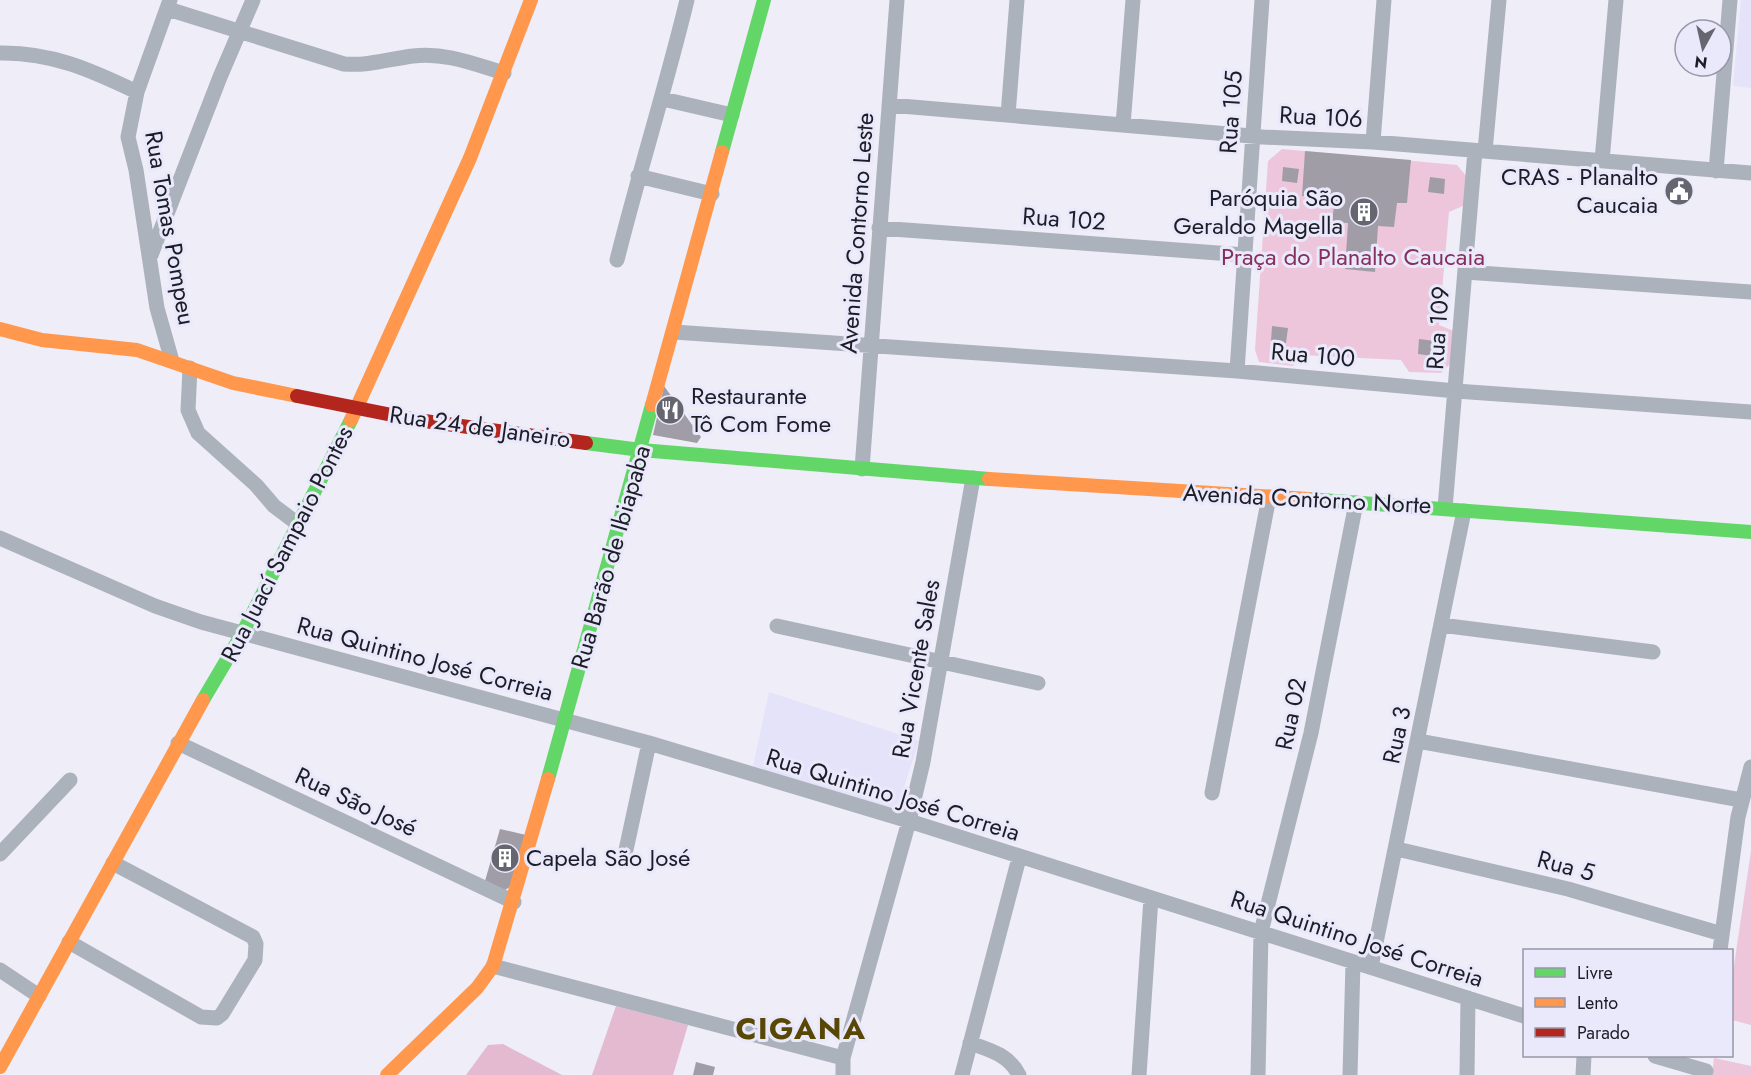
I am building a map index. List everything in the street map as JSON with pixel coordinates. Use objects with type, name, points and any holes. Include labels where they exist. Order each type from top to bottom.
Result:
[{"type":"main road","name":"Rua Juací Sampaio Pontes","points":[[0,1067],[178,743],[242,634],[357,408],[470,158],[531,0]]},
{"type":"main road","name":"Rua Barão de Ibiapaba","points":[[387,1075],[477,988],[493,966],[514,902],[641,450],[764,0]]},
{"type":"main road","name":"Rua 24 de Janeiro","points":[[0,329],[42,340],[137,350],[233,383],[417,420],[641,450],[862,469]]},
{"type":"main road","name":"Avenida Contorno Norte","points":[[862,469],[1445,508],[1751,532]]},
{"type":"street","points":[[150,258],[253,0]]},
{"type":"street","points":[[617,260],[638,176],[663,99],[687,0]]},
{"type":"street","name":"Avenida Contorno Leste","points":[[862,469],[897,0]]},
{"type":"street","points":[[1008,115],[1017,0]]},
{"type":"street","points":[[1122,125],[1133,0]]},
{"type":"street","name":"Rua 105","points":[[1237,371],[1251,136],[1262,0]]},
{"type":"street","points":[[1373,142],[1384,0]]},
{"type":"street","name":"Rua 109","points":[[1445,508],[1465,272],[1499,0]]},
{"type":"street","points":[[1602,161],[1616,0]]},
{"type":"street","points":[[1716,171],[1730,0]]},
{"type":"street","points":[[169,4],[239,32],[344,64],[364,65],[412,56],[443,56],[504,73]]},
{"type":"street","name":"Rua Tomas Pompeu","points":[[169,4],[137,92],[128,137],[157,308],[172,361]]},
{"type":"street","points":[[0,53],[44,55],[63,60],[137,92]]},
{"type":"street","points":[[663,99],[732,115]]},
{"type":"street","name":"Rua 106","points":[[889,105],[1251,136],[1373,142],[1751,173]]},
{"type":"street","points":[[638,176],[712,194]]},
{"type":"street","name":"Rua 102","points":[[879,228],[1245,255]]},
{"type":"street","points":[[1465,272],[1751,292]]},
{"type":"street","name":"Rua 100","points":[[674,332],[1237,371],[1456,391],[1751,412]]},
{"type":"street","points":[[190,368],[188,410],[198,433],[256,485],[274,507],[298,524]]},
{"type":"street","name":"Rua Vicente Sales","points":[[843,1075],[843,1058],[909,821],[927,738],[973,478]]},
{"type":"street","points":[[1212,793],[1269,498]]},
{"type":"street","name":"Rua 02","points":[[1258,1075],[1261,932],[1311,733],[1356,503]]},
{"type":"street","name":"Rua 3","points":[[1371,967],[1397,849],[1464,511]]},
{"type":"street","name":"Rua Quintino José Correia","points":[[0,538],[155,606],[242,634],[565,718],[649,743],[909,821],[1019,858],[1523,1016]]},
{"type":"street","points":[[1441,625],[1653,651]]},
{"type":"street","points":[[777,626],[939,664],[1038,683]]},
{"type":"street","points":[[1418,741],[1741,800]]},
{"type":"street","name":"Rua São José","points":[[178,743],[514,902]]},
{"type":"street","points":[[626,850],[649,743]]},
{"type":"street","points":[[1720,949],[1741,800],[1751,767]]},
{"type":"street","points":[[0,854],[69,780]]},
{"type":"street","name":"Rua 5","points":[[1397,849],[1568,889],[1722,934]]},
{"type":"street","points":[[962,1075],[1019,858]]},
{"type":"street","points":[[69,942],[201,1017],[210,1018],[222,1014],[255,960],[256,944],[253,937],[113,863]]},
{"type":"street","points":[[1139,1075],[1151,898]]},
{"type":"street","points":[[1350,1075],[1353,962]]},
{"type":"street","points":[[493,966],[843,1058]]},
{"type":"street","points":[[0,970],[39,996]]},
{"type":"street","points":[[1467,1075],[1468,998]]},
{"type":"street","points":[[970,1043],[998,1053],[1011,1062],[1019,1075]]},
{"type":"street","points":[[1583,1075],[1584,1057]]},
{"type":"street","points":[[1660,1057],[1707,1067]]},
{"type":"shaded area","points":[[1741,0],[1751,0],[1751,88],[1733,86]]},
{"type":"shaded area","points":[[769,692],[919,741],[896,811],[753,766]]},
{"type":"shaded area","points":[[616,1006],[688,1025],[673,1075],[592,1075]]},
{"type":"shaded area","points":[[503,1044],[562,1075],[466,1075],[488,1045]]},
{"type":"green space","name":"Praça do Planalto Caucaia","points":[[1282,149],[1457,165],[1467,177],[1465,205],[1449,212],[1439,325],[1454,331],[1451,363],[1441,373],[1409,372],[1401,360],[1301,355],[1293,366],[1259,362],[1255,350],[1268,161]]},
{"type":"green space","points":[[1751,851],[1751,1025],[1733,1020],[1733,972]]},
{"type":"green space","points":[[1714,1058],[1751,1066],[1751,1075],[1712,1075]]},
{"type":"building","name":"Paróquia São Geraldo Magella","points":[[1305,151],[1411,160],[1407,203],[1397,203],[1394,227],[1378,226],[1375,272],[1345,269],[1348,223],[1332,222],[1335,198],[1302,196]]},
{"type":"building","points":[[1283,167],[1299,169],[1297,183],[1282,181]]},
{"type":"building","points":[[1430,177],[1445,179],[1444,194],[1428,192]]},
{"type":"building","points":[[1272,326],[1288,328],[1286,343],[1271,341]]},
{"type":"building","points":[[1419,339],[1435,341],[1433,356],[1418,354]]},
{"type":"building","name":"Restaurante Tô Com Fome","points":[[664,386],[701,437],[697,443],[653,435]]},
{"type":"building","name":"Capela São José","points":[[500,829],[526,835],[511,886],[502,892],[485,881]]},
{"type":"building","points":[[696,1062],[715,1067],[713,1075],[693,1075]]},
{"type":"traffic: fast","points":[[722,152],[764,0]]},
{"type":"traffic: fast","points":[[548,779],[652,405]]},
{"type":"traffic: fast","points":[[203,700],[242,634],[351,420]]},
{"type":"traffic: fast","points":[[586,443],[641,450],[989,479]]},
{"type":"traffic: fast","points":[[1308,499],[1751,532]]},
{"type":"traffic: slow","points":[[351,420],[470,158],[531,0]]},
{"type":"traffic: slow","points":[[652,405],[722,152]]},
{"type":"traffic: slow","points":[[0,329],[42,340],[137,350],[233,383],[297,396]]},
{"type":"traffic: slow","points":[[989,479],[1308,499]]},
{"type":"traffic: slow","points":[[0,1067],[203,700]]},
{"type":"traffic: slow","points":[[387,1075],[477,988],[493,966],[548,779]]},
{"type":"traffic: jam","points":[[297,396],[417,420],[586,443]]},
{"type":"place","name":"CRAS - Planalto Caucaia","points":[[1679,191]]},
{"type":"place","name":"Paróquia São Geraldo Magella","points":[[1364,212]]},
{"type":"place","name":"Restaurante Tô Com Fome","points":[[670,410]]},
{"type":"place","name":"Capela São José","points":[[505,858]]},
{"type":"district","name":"CIGANA","points":[[801,1029]]}]
